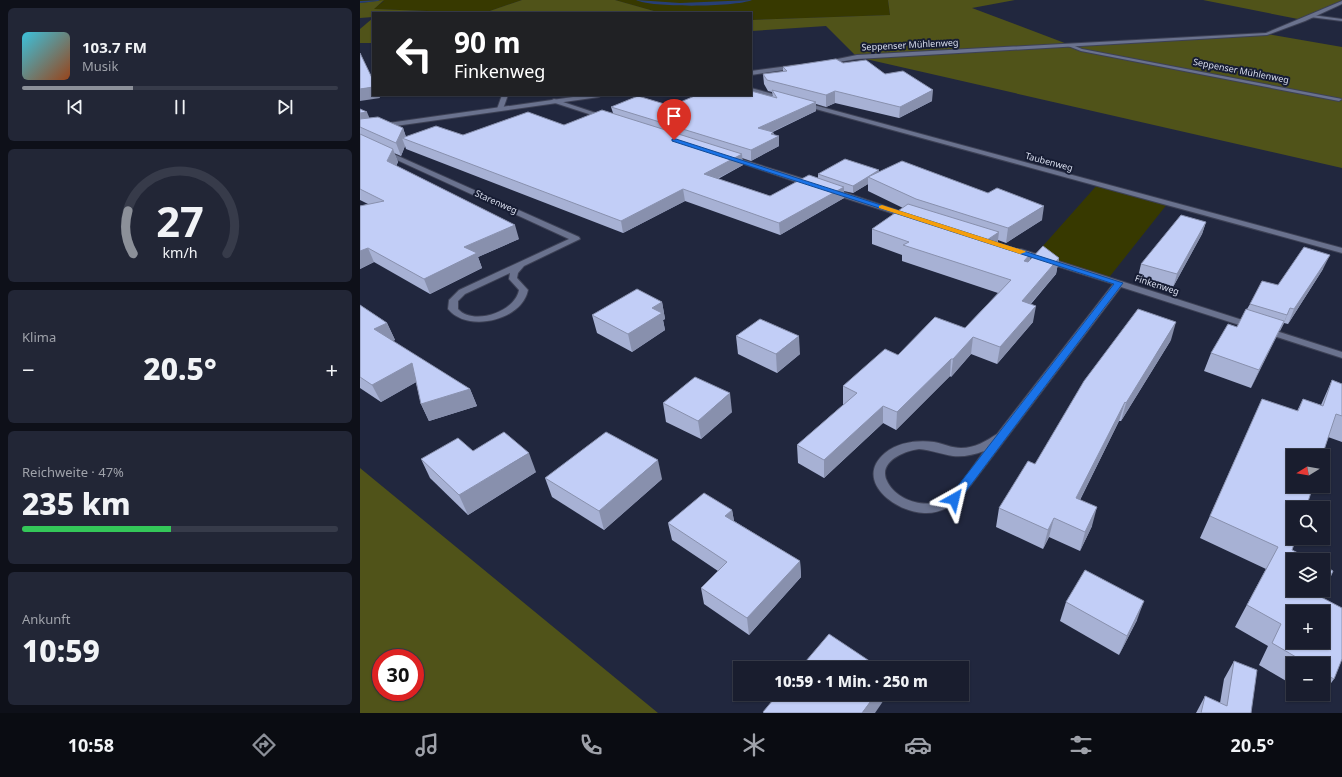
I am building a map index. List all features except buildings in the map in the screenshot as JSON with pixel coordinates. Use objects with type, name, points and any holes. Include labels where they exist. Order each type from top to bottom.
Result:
[{"type":"street","name":"Seppenser Mühlenweg","points":[[818,63],[857,58],[1267,34],[1342,2]]},
{"type":"street","points":[[1312,16],[1342,20]]},
{"type":"street","name":"Seppenser Mühlenweg","points":[[1070,45],[1081,50],[1339,99]]},
{"type":"street","points":[[752,73],[802,66]]},
{"type":"street","name":"Taubenweg","points":[[752,90],[1342,250]]},
{"type":"street","points":[[500,109],[505,96]]},
{"type":"street","points":[[360,129],[593,96]]},
{"type":"street","points":[[554,102],[614,121]]},
{"type":"street","name":"Starenweg","points":[[360,140],[576,239],[462,292],[454,300],[453,309],[458,315],[470,319],[486,318],[510,310],[519,304],[524,297],[524,290],[513,279],[514,272],[521,265]]},
{"type":"street","points":[[726,157],[921,220]]},
{"type":"street","name":"Finkenweg","points":[[1011,249],[1342,355]]},
{"type":"street","points":[[1001,437],[986,447],[972,451],[955,453],[940,448],[920,445],[905,447],[893,452],[884,460],[879,472],[881,484],[890,496],[904,504],[921,508],[939,507],[954,499],[1119,283]]},
{"type":"shaded area","points":[[360,0],[522,0],[487,12],[373,9],[384,1],[360,3]]},
{"type":"shaded area","points":[[384,0],[374,9],[453,12],[372,12],[372,17],[360,18],[360,3]]},
{"type":"shaded area","points":[[522,0],[615,0],[657,12],[487,12]]},
{"type":"shaded area","points":[[615,0],[888,0],[890,15],[752,20],[752,12],[657,12]]},
{"type":"shaded area","points":[[888,0],[1015,0],[972,8],[1070,45],[1267,34],[1342,47],[1342,168],[857,57],[826,26],[752,31],[752,20],[890,15]]},
{"type":"shaded area","points":[[1203,0],[1342,0],[1342,2],[1303,20]]},
{"type":"shaded area","points":[[372,19],[372,43],[360,43],[360,29]]},
{"type":"shaded area","points":[[1098,184],[1168,203],[1107,280],[1034,256]]},
{"type":"shaded area","points":[[360,468],[658,713],[360,713]]},
{"type":"waterway","points":[[360,2],[378,0]]},
{"type":"waterway","points":[[638,0],[680,5],[750,0]]},
{"type":"slow traffic","points":[[882,207],[1022,252]]},
{"type":"route","points":[[674,140],[1119,283],[954,499]]}]
